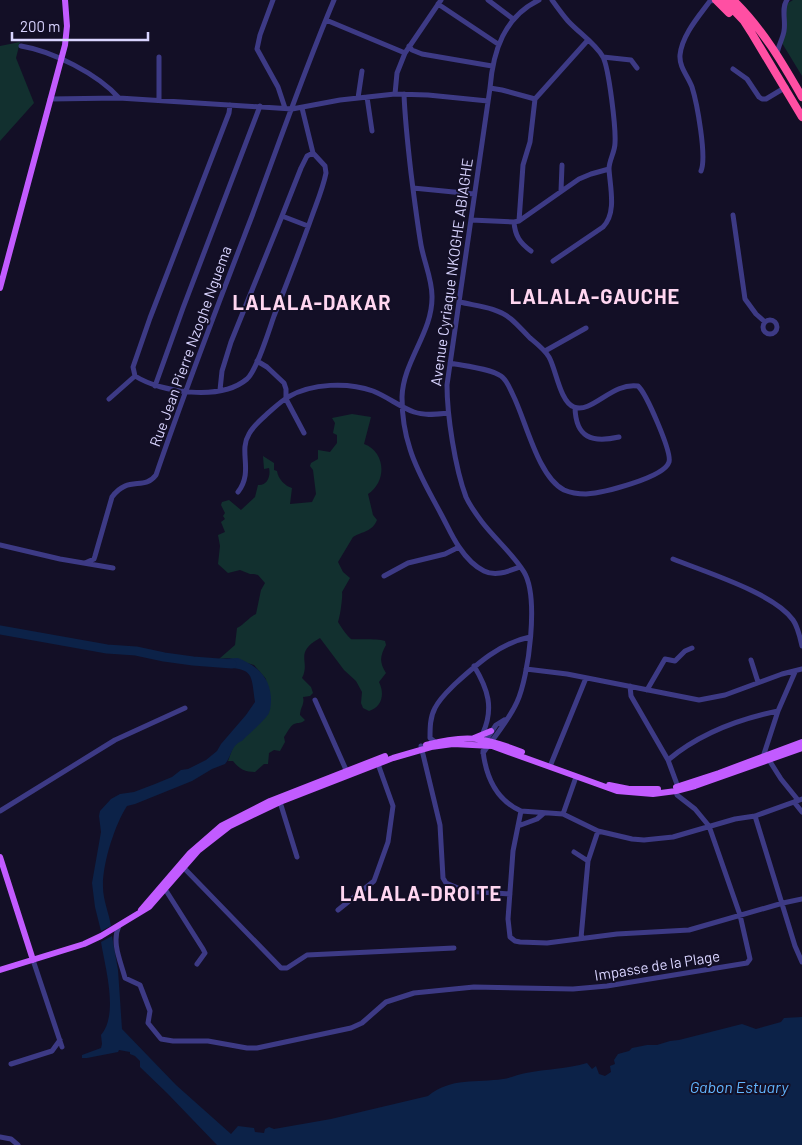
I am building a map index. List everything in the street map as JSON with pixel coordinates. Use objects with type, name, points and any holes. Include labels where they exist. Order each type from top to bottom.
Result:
[{"type":"highway","points":[[717,0],[769,61]]},
{"type":"highway","points":[[724,0],[746,18],[802,117]]},
{"type":"highway","points":[[733,0],[777,54]]},
{"type":"highway","points":[[740,0],[767,33],[802,96]]},
{"type":"main road","points":[[0,288],[65,45],[67,26],[65,0]]},
{"type":"main road","points":[[140,912],[190,853],[221,826],[243,813],[270,801],[378,764],[435,742],[474,738],[620,787],[677,789]]},
{"type":"main road","points":[[0,970],[84,944],[116,928],[149,907],[198,851],[219,833],[246,817],[391,754],[421,748],[487,741]]},
{"type":"main road","points":[[766,758],[802,742]]},
{"type":"main road","points":[[527,756],[617,792],[646,794],[677,789],[766,758],[802,748]]},
{"type":"main road","points":[[0,857],[33,960]]},
{"type":"street","points":[[273,0],[257,49],[280,93],[285,108]]},
{"type":"street","name":"Rue Jean Pierre Nzoghe Nguema","points":[[85,563],[95,556],[112,497],[117,490],[126,484],[148,482],[156,475],[184,393],[307,64],[334,0]]},
{"type":"street","points":[[488,0],[513,19]]},
{"type":"street","name":"Avenue Cyriaque NKOGHE ABIAGHE","points":[[487,741],[507,718],[517,701],[526,669],[530,637],[530,598],[527,580],[520,567],[482,522],[467,497],[458,466],[448,413],[447,385],[492,66],[498,44],[513,19],[539,0]]},
{"type":"street","points":[[552,0],[568,21],[603,57],[615,126],[615,143],[609,169],[612,184],[608,222],[553,261]]},
{"type":"street","points":[[701,171],[704,156],[698,116],[691,86],[680,57],[681,48],[692,27],[710,1],[717,0]]},
{"type":"street","points":[[777,54],[780,40],[784,33],[783,6],[787,0]]},
{"type":"street","points":[[395,94],[397,73],[405,53],[440,2],[498,44]]},
{"type":"street","points":[[326,20],[405,53]]},
{"type":"street","points":[[531,251],[516,236],[516,222],[523,166],[533,125],[535,99],[588,40]]},
{"type":"street","points":[[20,46],[38,50],[67,62],[113,91],[119,98]]},
{"type":"street","points":[[409,46],[412,50],[422,54],[492,66]]},
{"type":"street","points":[[159,57],[159,100]]},
{"type":"street","points":[[603,57],[631,60],[637,68]]},
{"type":"street","points":[[733,69],[747,79],[762,99],[766,99],[786,88]]},
{"type":"street","points":[[358,98],[362,71]]},
{"type":"street","points":[[490,88],[510,91],[535,99]]},
{"type":"street","points":[[50,99],[119,98],[285,108],[302,108],[358,98],[395,94],[488,101]]},
{"type":"street","points":[[404,94],[421,247],[433,298],[427,324],[402,392],[406,435],[417,468],[458,547],[484,571],[500,573],[520,567]]},
{"type":"street","points":[[367,97],[372,131]]},
{"type":"street","points":[[135,376],[133,367],[150,318],[229,113],[230,105]]},
{"type":"street","points":[[156,386],[183,308],[260,106]]},
{"type":"street","points":[[135,376],[156,386],[184,393],[220,390],[237,385],[248,378],[257,361],[326,173],[325,166],[313,153],[302,108]]},
{"type":"street","points":[[220,390],[222,371],[232,342],[301,168],[307,156],[313,153]]},
{"type":"street","points":[[562,165],[562,191]]},
{"type":"street","points":[[471,220],[516,222],[586,175],[609,169]]},
{"type":"street","points":[[413,188],[474,194]]},
{"type":"street","points":[[733,215],[745,298],[756,314],[765,322]]},
{"type":"street","points":[[282,216],[308,226]]},
{"type":"street","points":[[450,363],[495,373],[504,378],[518,406],[544,470],[554,483],[564,490],[576,494],[587,494],[610,490],[655,474],[664,469],[669,462],[669,455],[648,401],[638,386],[625,386],[614,390],[589,406],[575,408],[571,406],[564,396],[545,351],[506,315],[488,308],[460,302]]},
{"type":"street","points":[[545,351],[586,328]]},
{"type":"street","points":[[257,361],[267,367],[284,383],[286,399],[304,433]]},
{"type":"street","points":[[109,398],[135,376]]},
{"type":"street","points":[[238,492],[246,479],[246,443],[248,434],[286,399],[302,391],[341,384],[372,391],[414,412],[424,414],[448,413]]},
{"type":"street","points":[[575,408],[580,431],[586,435],[602,439],[619,437]]},
{"type":"street","points":[[0,545],[113,568]]},
{"type":"street","points":[[384,576],[408,563],[445,554],[458,547]]},
{"type":"street","points":[[673,559],[746,589],[772,602],[795,622],[802,646]]},
{"type":"street","points":[[435,742],[430,738],[430,728],[432,716],[441,698],[474,666],[513,642],[530,637]]},
{"type":"street","points":[[647,690],[665,659],[675,661],[692,648]]},
{"type":"street","points":[[751,660],[758,682]]},
{"type":"street","points":[[474,666],[484,684],[489,704],[485,764],[492,786],[502,799],[521,812],[563,814],[598,830],[622,837],[644,840],[673,836],[735,819],[755,816],[798,800]]},
{"type":"street","points":[[526,669],[547,670],[699,700],[725,695],[758,682],[802,669]]},
{"type":"street","points":[[794,672],[778,711],[766,758],[798,800],[802,812]]},
{"type":"street","points":[[551,764],[586,678]]},
{"type":"street","points":[[630,686],[632,696],[668,760],[678,795],[710,826]]},
{"type":"street","points":[[315,700],[348,773]]},
{"type":"street","points":[[0,811],[115,740],[185,708]]},
{"type":"street","points":[[668,760],[710,733],[743,720],[778,711]]},
{"type":"street","points":[[487,741],[496,725],[507,718]]},
{"type":"street","points":[[421,748],[440,825],[446,884],[465,891],[510,894]]},
{"type":"street","points":[[338,910],[374,881],[388,842],[392,806],[378,764]]},
{"type":"street","points":[[563,814],[576,777]]},
{"type":"street","points":[[280,802],[297,856]]},
{"type":"street","points":[[521,812],[513,851],[508,919],[509,934],[514,941],[547,943],[581,938],[689,930],[802,899]]},
{"type":"street","points":[[518,826],[537,819],[544,812]]},
{"type":"street","points":[[755,816],[795,946],[802,962]]},
{"type":"street","name":"Impasse de la Plage","points":[[116,928],[116,944],[125,978],[140,986],[150,1011],[148,1023],[161,1039],[208,1042],[247,1048],[268,1046],[351,1028],[362,1023],[394,998],[426,991],[474,987],[573,989],[598,987],[750,962],[740,915],[710,826]]},
{"type":"street","points":[[581,938],[588,861],[598,830]]},
{"type":"street","points":[[574,852],[588,861]]},
{"type":"street","points":[[183,867],[281,968],[287,968],[307,955],[454,948]]},
{"type":"street","points":[[165,889],[205,953],[197,964]]},
{"type":"street","points":[[33,960],[62,1046]]},
{"type":"street","points":[[11,1064],[52,1051],[60,1040]]},
{"type":"street","points":[[0,1137],[11,1139],[16,1145]]},
{"type":"green space","points":[[793,0],[802,0],[802,76],[782,43],[785,5]]},
{"type":"green space","points":[[20,42],[16,58],[34,103],[0,141],[0,46]]},
{"type":"green space","points":[[352,414],[371,417],[364,444],[377,454],[380,460],[381,475],[374,489],[368,494],[373,515],[377,520],[370,529],[353,537],[338,562],[343,572],[350,578],[342,592],[338,622],[351,639],[385,641],[386,645],[381,659],[386,673],[379,682],[382,691],[381,700],[377,706],[369,711],[363,708],[361,703],[362,692],[356,681],[344,670],[320,638],[307,648],[304,657],[305,667],[302,678],[311,687],[313,693],[310,696],[303,697],[300,715],[305,720],[291,726],[284,737],[285,742],[280,751],[274,750],[269,753],[268,764],[264,764],[255,772],[245,771],[233,761],[228,761],[233,747],[267,715],[266,679],[254,665],[229,658],[219,659],[235,645],[237,628],[256,614],[261,590],[265,583],[258,575],[240,570],[228,573],[218,564],[220,546],[218,535],[225,532],[221,522],[225,519],[223,516],[225,513],[221,505],[222,502],[229,500],[241,510],[255,497],[258,485],[264,484],[268,480],[269,468],[264,469],[263,456],[274,463],[274,470],[277,471],[280,479],[284,484],[292,488],[290,504],[312,502],[316,494],[311,463],[318,459],[318,450],[330,452],[337,443],[337,435],[333,433],[335,423],[332,418]]},
{"type":"water","points":[[238,658],[256,668],[268,683],[271,697],[269,713],[257,727],[236,745],[225,764],[212,769],[192,781],[127,806],[114,834],[107,856],[103,878],[103,892],[111,926],[101,931],[92,883],[101,832],[100,811],[111,799],[120,794],[134,792],[172,777],[181,770],[188,769],[206,760],[217,751],[255,702],[253,685],[249,674],[240,669],[222,667],[219,659]]},
{"type":"water","name":"Gabon Estuary","points":[[112,936],[118,970],[122,1029],[176,1085],[231,1134],[238,1126],[254,1128],[255,1132],[264,1133],[265,1129],[269,1127],[274,1129],[331,1119],[428,1096],[437,1090],[455,1083],[503,1079],[587,1063],[592,1069],[596,1066],[599,1074],[605,1076],[611,1072],[610,1066],[615,1064],[614,1060],[618,1054],[629,1051],[632,1048],[657,1045],[742,1024],[756,1029],[781,1022],[784,1018],[802,1017],[802,1145],[217,1145],[140,1067],[140,1061],[130,1052],[119,1050],[118,1052],[82,1058],[82,1055],[101,1048],[102,1044],[101,1035],[106,1026],[110,1003],[108,977],[101,942]]},
{"type":"waterway","points":[[0,630],[107,649],[136,651],[193,661],[232,664]]},
{"type":"district","name":"LALALA-GAUCHE","points":[[595,296]]},
{"type":"district","name":"LALALA-DAKAR","points":[[312,302]]},
{"type":"district","name":"LALALA-DROITE","points":[[421,893]]}]
